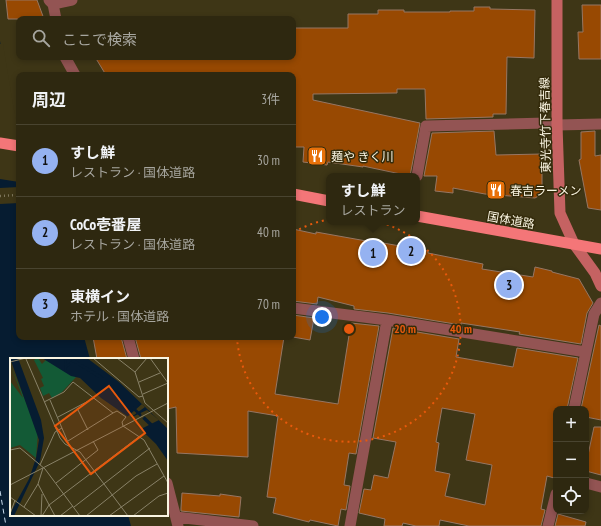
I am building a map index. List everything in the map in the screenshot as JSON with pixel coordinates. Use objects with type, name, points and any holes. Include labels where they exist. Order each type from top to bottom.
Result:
[{"type":"highway","points":[[0,143],[16,146]]},
{"type":"highway","points":[[296,195],[326,200]]},
{"type":"highway","name":"国体道路","points":[[420,217],[601,248]]},
{"type":"main road","name":"東光寺竹下春吉線","points":[[557,0],[557,124],[560,213],[574,244],[595,273],[601,286]]},
{"type":"street","points":[[55,16],[51,2],[72,0]]},
{"type":"street","points":[[67,60],[73,72]]},
{"type":"street","points":[[418,173],[426,126],[546,122],[557,124],[601,124]]},
{"type":"street","points":[[575,406],[594,314],[601,303]]},
{"type":"street","points":[[296,308],[387,320],[586,352]]},
{"type":"street","points":[[350,526],[387,320]]},
{"type":"street","points":[[129,340],[134,358]]},
{"type":"street","points":[[589,484],[601,487]]},
{"type":"street","points":[[168,487],[177,521],[253,526]]},
{"type":"street","points":[[548,526],[553,506]]},
{"type":"path","points":[[0,196],[16,195]]},
{"type":"water","points":[[0,41],[16,129],[16,340],[85,340],[90,358],[10,358],[10,516],[128,516],[131,526],[0,526]]},
{"type":"pier","points":[[0,44],[3,44],[16,120],[16,182],[0,179]]},
{"type":"pier","points":[[16,187],[16,203],[0,204],[0,188]]},
{"type":"building","points":[[6,0],[37,0],[43,16],[16,16],[16,19],[8,19]]},
{"type":"building","points":[[582,5],[601,5],[601,59],[579,59],[578,32],[583,32]]},
{"type":"building","points":[[474,7],[490,7],[490,9],[535,10],[534,58],[507,57],[506,114],[493,114],[493,117],[426,119],[425,89],[397,89],[397,93],[313,94],[313,100],[420,123],[411,173],[396,173],[363,166],[328,162],[327,165],[303,162],[304,147],[296,147],[296,72],[104,72],[97,60],[296,60],[296,28],[348,28],[348,14],[378,14],[378,10],[404,10],[404,12],[474,11]]},
{"type":"building","points":[[494,131],[496,155],[542,154],[542,194],[535,198],[485,194],[453,188],[453,193],[435,191],[437,176],[424,176],[432,133]]},
{"type":"building","points":[[595,131],[595,156],[601,155],[601,210],[588,208],[579,160],[581,159],[581,132]]},
{"type":"building","points":[[296,230],[428,251],[428,253],[483,264],[482,269],[533,277],[535,267],[552,271],[579,279],[593,303],[587,313],[581,344],[519,334],[520,332],[354,309],[354,306],[318,297],[317,304],[296,301]]},
{"type":"building","points":[[296,315],[314,318],[310,340],[296,338]]},
{"type":"building","points":[[351,323],[379,326],[356,454],[349,453],[344,485],[350,486],[346,510],[341,509],[338,526],[310,520],[309,522],[273,513],[276,498],[267,497],[278,416],[248,411],[248,457],[177,453],[176,407],[168,409],[168,358],[141,358],[136,340],[284,340],[275,394],[338,404]]},
{"type":"building","points":[[599,325],[601,326],[601,420],[589,418],[589,406],[582,406]]},
{"type":"building","points":[[393,328],[459,339],[456,357],[513,367],[517,348],[578,358],[568,406],[553,406],[553,478],[547,476],[541,509],[545,510],[541,526],[469,526],[440,520],[439,526],[416,526],[403,523],[402,526],[384,526],[385,519],[359,513],[364,489],[371,490],[374,475],[388,478],[396,442],[373,438]],"holes":[[[442,408],[475,414],[466,460],[492,465],[485,505],[445,496],[450,474],[435,471],[439,443],[436,442]]]},
{"type":"building","points":[[94,340],[122,340],[127,358],[97,358]]},
{"type":"building","points":[[594,427],[601,427],[601,475],[589,472],[589,450]]},
{"type":"building","points":[[182,493],[220,496],[220,494],[241,497],[239,517],[181,511]]},
{"type":"building","points":[[558,514],[586,522],[585,526],[555,526]]},
{"type":"ferry route","points":[[0,491],[6,526]]},
{"type":"place","name":"麺や きく川","points":[[317,156]]},
{"type":"place","name":"春吉ラーメン","points":[[496,190]]},
{"type":"place","name":"CoCo壱番屋","points":[[411,251]]},
{"type":"place","name":"すし鮮","points":[[373,253]]},
{"type":"place","name":"東横イン","points":[[509,285]]}]
